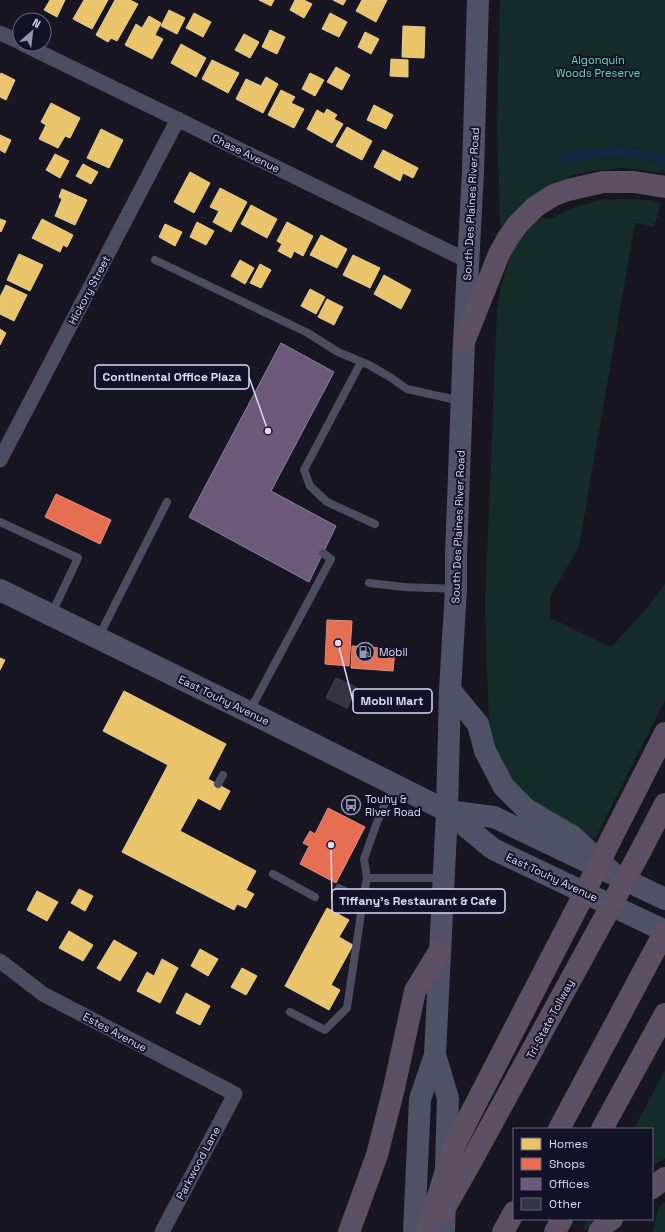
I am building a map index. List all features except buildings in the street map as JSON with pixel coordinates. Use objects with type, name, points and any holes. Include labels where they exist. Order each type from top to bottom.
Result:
[{"type":"highway","points":[[464,342],[508,238],[518,224],[535,207],[554,195],[582,186],[603,182],[634,182],[665,187]]},
{"type":"highway","points":[[427,1232],[452,1151],[665,733]]},
{"type":"highway","name":"Tri-State Tollway","points":[[430,1232],[472,1160],[665,804]]},
{"type":"highway","points":[[560,1128],[662,936]]},
{"type":"highway","points":[[349,1232],[377,1155],[394,1088],[415,991],[440,950]]},
{"type":"highway","points":[[603,1128],[665,1014]]},
{"type":"highway","points":[[615,1128],[665,1036]]},
{"type":"highway","points":[[653,1187],[665,1178]]},
{"type":"highway","points":[[503,1232],[513,1214]]},
{"type":"highway","points":[[555,1232],[561,1220]]},
{"type":"highway","points":[[599,1232],[610,1220]]},
{"type":"main road","name":"South Des Plaines River Road","points":[[414,1232],[420,1099],[435,1055],[447,811],[450,690],[456,589],[456,554],[478,0]]},
{"type":"main road","name":"East Touhy Avenue","points":[[0,590],[447,811],[493,849],[662,936]]},
{"type":"main road","points":[[450,690],[478,724],[485,751],[504,787],[526,809],[572,836],[615,875]]},
{"type":"main road","name":"East Touhy Avenue","points":[[447,811],[494,817],[665,899]]},
{"type":"main road","name":"South Des Plaines River Road","points":[[435,1055],[448,1098],[444,1232]]},
{"type":"street","points":[[0,33],[12,38]]},
{"type":"street","name":"Chase Avenue","points":[[39,52],[468,261]]},
{"type":"street","name":"Hickory Street","points":[[0,460],[178,120]]},
{"type":"street","name":"Estes Avenue","points":[[0,961],[43,994],[235,1094]]},
{"type":"street","name":"Parkwood Lane","points":[[162,1232],[235,1094]]},
{"type":"lane","points":[[155,260],[306,332],[338,352],[390,377],[407,389],[462,401]]},
{"type":"lane","points":[[361,362],[304,470],[310,486],[327,502],[375,524]]},
{"type":"lane","points":[[98,638],[167,502]]},
{"type":"lane","points":[[0,522],[78,558],[51,615]]},
{"type":"lane","points":[[249,712],[331,559],[323,553]]},
{"type":"lane","points":[[369,583],[404,587],[456,589]]},
{"type":"lane","points":[[218,784],[223,775]]},
{"type":"lane","points":[[290,1012],[325,1030],[347,1008],[367,878],[364,859],[393,784]]},
{"type":"lane","points":[[273,874],[315,897]]},
{"type":"lane","points":[[367,878],[444,878]]},
{"type":"lane","points":[[339,888],[363,900]]},
{"type":"green space","name":"Algonquin Woods Preserve","points":[[500,0],[665,0],[665,154],[621,147],[558,158],[563,163],[618,155],[665,163],[665,173],[622,168],[572,175],[558,184],[506,227],[500,224],[497,128]]},
{"type":"green space","points":[[634,199],[652,201],[661,204],[654,227],[635,223],[579,546],[550,597],[550,618],[611,647],[648,607],[665,584],[665,700],[595,839],[564,824],[543,811],[521,792],[505,771],[493,747],[489,725],[485,607],[497,311],[500,291],[512,253],[527,227],[537,216],[550,219],[572,208],[600,200]]},
{"type":"green space","points":[[665,1070],[665,1158],[653,1166],[653,1128],[635,1128]]},
{"type":"green space","points":[[665,1202],[665,1232],[652,1232],[659,1207]]},
{"type":"green space","points":[[586,1220],[595,1220],[586,1230],[583,1227]]},
{"type":"water","points":[[621,147],[665,154],[665,163],[618,155],[563,163],[558,158],[564,152]]},
{"type":"place","name":"Continental Office Plaza","points":[[268,431]]},
{"type":"place","name":"Mobil Mart","points":[[338,643]]},
{"type":"place","name":"Mobil","points":[[365,652]]},
{"type":"place","name":"Touhy & River Road","points":[[351,805]]},
{"type":"place","name":"Tiffany's Restaurant & Cafe","points":[[331,845]]}]
